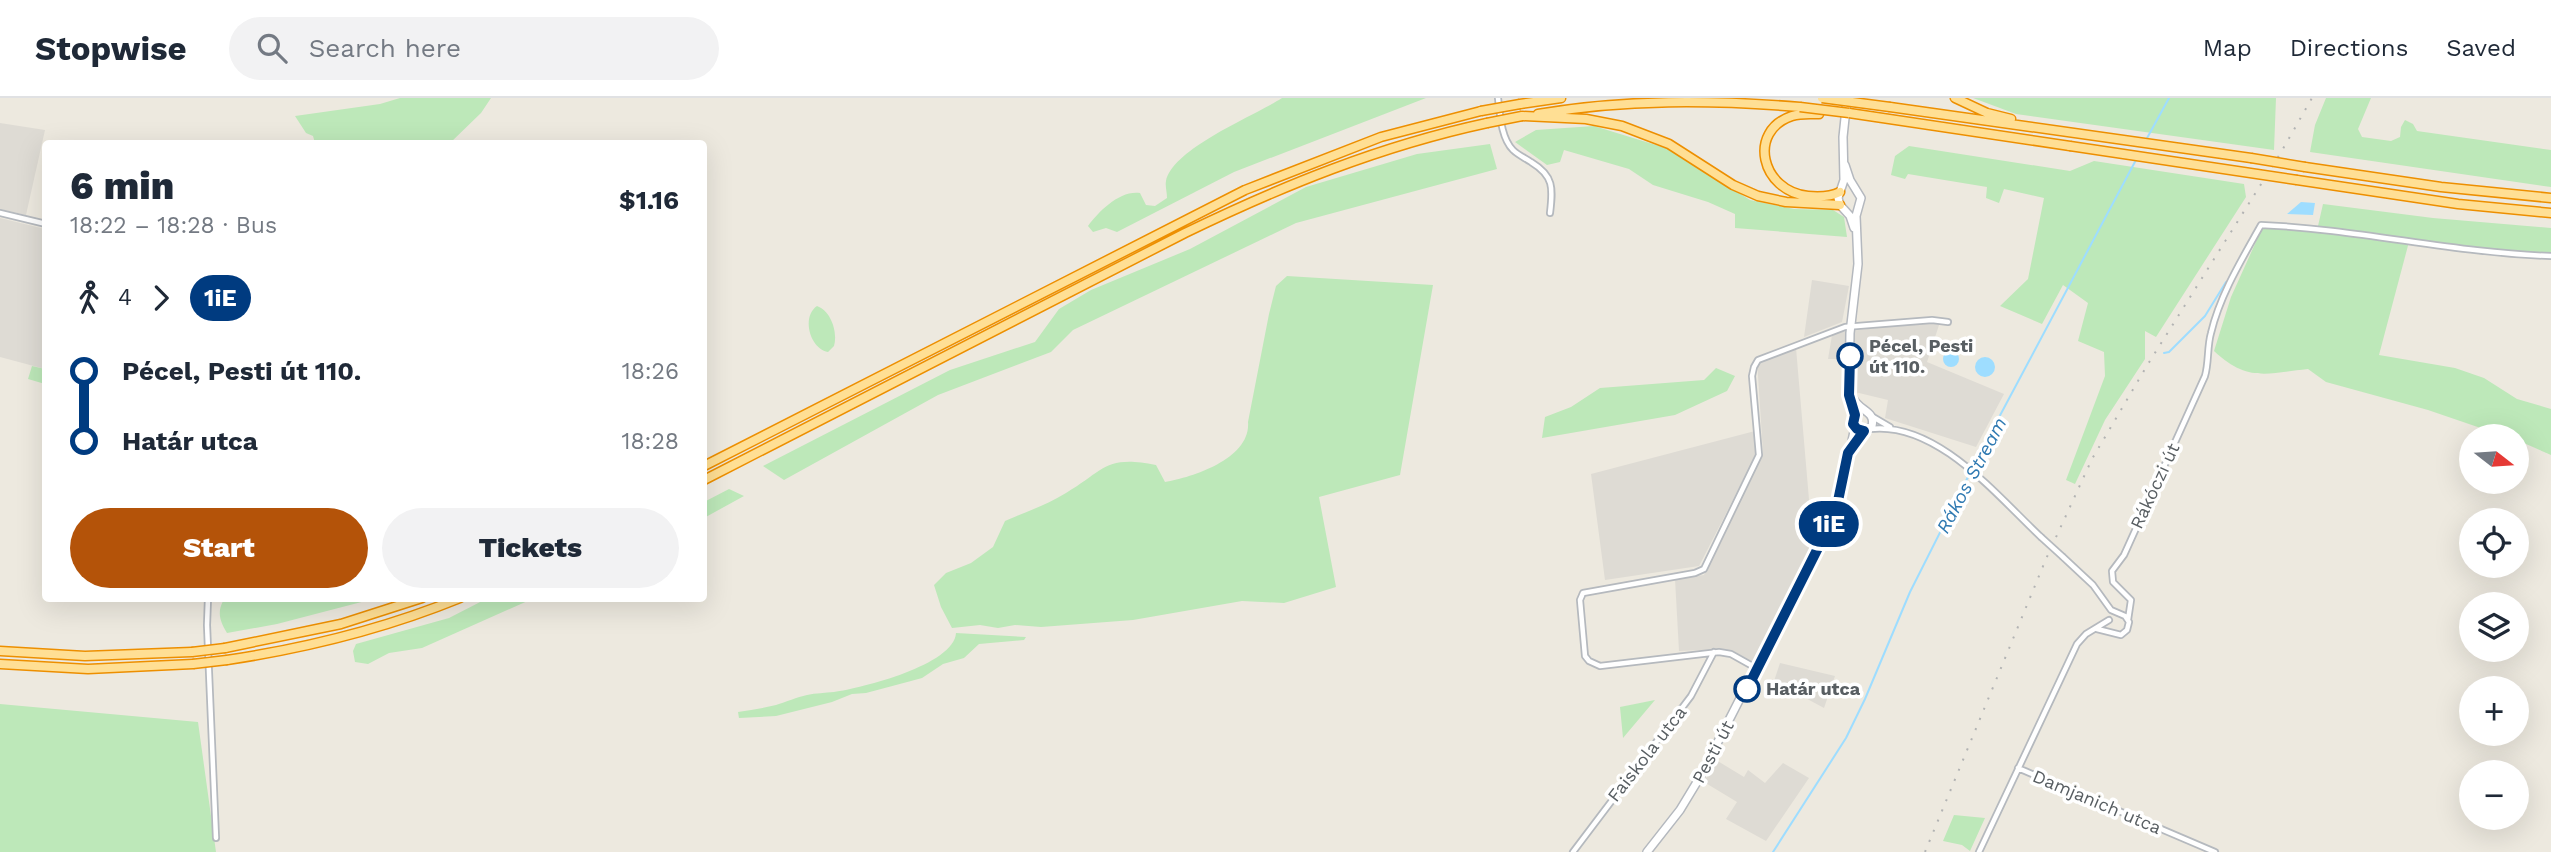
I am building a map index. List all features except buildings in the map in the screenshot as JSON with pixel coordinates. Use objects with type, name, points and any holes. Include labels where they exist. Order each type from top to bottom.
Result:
[{"type":"highway","points":[[707,464],[1280,174],[1381,137],[1481,111],[1559,98]]},
{"type":"highway","points":[[1822,98],[2476,191],[2551,198]]},
{"type":"highway","points":[[1955,98],[1987,113],[2041,128]]},
{"type":"highway","points":[[707,478],[1259,197],[1377,152],[1522,116],[1599,106],[1663,102],[1800,107],[2458,204],[2551,213]]},
{"type":"highway","points":[[1841,191],[1833,195],[1813,197],[1787,190],[1777,183],[1766,163],[1765,151],[1768,138],[1779,123],[1799,114],[1849,113]]},
{"type":"highway","points":[[1522,116],[1586,119],[1622,126],[1669,144],[1726,181],[1758,196],[1786,202],[1843,207]]},
{"type":"highway","points":[[0,652],[86,656],[225,648],[341,624],[410,602]]},
{"type":"highway","points":[[0,664],[88,669],[227,660],[307,646],[369,630],[449,602]]},
{"type":"main road","points":[[1847,98],[1843,137],[1845,165],[1838,198],[1850,216],[1857,238]]},
{"type":"main road","points":[[1845,165],[1861,198],[1858,206],[1857,279],[1850,326],[1850,380],[1859,413]]},
{"type":"main road","points":[[1841,191],[1847,187],[1855,188]]},
{"type":"main road","points":[[1843,207],[1852,210],[1858,206]]},
{"type":"main road","points":[[1868,412],[1873,417],[1873,423],[1867,430],[1855,427],[1853,420],[1859,413],[1868,412]]},
{"type":"main road","name":"Pesti út","points":[[1647,852],[1680,810],[1699,780],[1832,518],[1855,427]]},
{"type":"main road","name":"Pesti út","points":[[1848,453],[1867,430]]},
{"type":"street","points":[[1497,98],[1504,133],[1512,150],[1541,168],[1549,178],[1552,191],[1550,213]]},
{"type":"street","points":[[0,212],[42,223]]},
{"type":"street","name":"Rákóczi út","points":[[2131,608],[2131,600],[2113,582],[2112,571],[2124,555],[2205,376],[2211,334],[2221,302],[2262,225],[2301,227],[2453,248],[2551,256]]},
{"type":"street","points":[[1757,668],[1731,654],[1714,652],[1600,666],[1585,656],[1580,600],[1583,593],[1695,573],[1704,569],[1759,455],[1753,380],[1758,360],[1850,326],[1932,320],[1948,322]]},
{"type":"street","points":[[1873,417],[1897,431],[1937,445],[1963,465],[2093,585],[2106,603],[2128,620]]},
{"type":"street","points":[[1867,430],[1897,431]]},
{"type":"street","points":[[208,602],[216,838]]},
{"type":"street","points":[[2106,603],[2110,631]]},
{"type":"street","points":[[1979,852],[2077,644],[2093,629],[2131,608]]},
{"type":"street","points":[[2093,629],[2110,631],[2115,635],[2122,634],[2128,628],[2131,608]]},
{"type":"street","name":"Faiskola utca","points":[[1573,852],[1691,696],[1714,652]]},
{"type":"street","name":"Damjanich utca","points":[[2018,768],[2215,852]]},
{"type":"shaded area","points":[[0,123],[45,130],[26,215],[0,209]]},
{"type":"shaded area","points":[[0,218],[42,228],[42,368],[0,357]]},
{"type":"shaded area","points":[[1812,280],[1849,286],[1842,322],[1804,337]]},
{"type":"shaded area","points":[[1940,322],[1927,362],[2004,394],[1976,447],[1885,418],[1888,400],[1855,392],[1857,359],[1828,359],[1832,335]]},
{"type":"shaded area","points":[[1796,348],[1810,511],[1822,530],[1755,664],[1724,649],[1679,651],[1675,579],[1704,575],[1763,453],[1757,360]]},
{"type":"shaded area","points":[[1755,431],[1755,457],[1699,566],[1605,580],[1591,474]]},
{"type":"shaded area","points":[[1780,663],[1835,676],[1824,708],[1774,681]]},
{"type":"shaded area","points":[[1716,760],[1744,777],[1748,770],[1765,783],[1783,763],[1809,778],[1766,841],[1726,819],[1737,802],[1704,782]]},
{"type":"green space","points":[[400,98],[491,98],[481,113],[453,140],[314,140],[295,116],[380,104]]},
{"type":"green space","points":[[1282,98],[1426,98],[1234,172],[1117,232],[1106,228],[1093,232],[1088,226],[1104,208],[1125,195],[1140,193],[1146,205],[1155,206],[1167,198],[1166,181],[1183,157],[1216,134]]},
{"type":"green space","points":[[1973,98],[2276,98],[2274,150],[2016,114]]},
{"type":"green space","points":[[2326,98],[2371,98],[2358,129],[2362,137],[2391,141],[2400,137],[2405,120],[2413,124],[2417,131],[2551,150],[2551,187],[2310,152],[2315,125]]},
{"type":"green space","points":[[1594,126],[1669,149],[1750,200],[1794,209],[1833,210],[1844,217],[1847,237],[1735,228],[1735,214],[1708,202],[1653,185],[1629,169],[1564,150],[1560,162],[1547,165],[1515,142],[1536,130]]},
{"type":"green space","points":[[1490,144],[1497,169],[1296,223],[1073,330],[1051,352],[938,395],[784,480],[763,466],[950,370],[1035,342],[1059,309],[1091,290],[1190,249],[1306,187],[1417,154]]},
{"type":"green space","points":[[1909,146],[2070,171],[2094,161],[2244,184],[2246,197],[2156,337],[2145,331],[2145,359],[2105,420],[2075,484],[2066,480],[2105,376],[2104,352],[2078,341],[2088,303],[2063,285],[2042,324],[2000,306],[2028,279],[2044,198],[2004,189],[1999,203],[1986,198],[1987,187],[1908,174],[1905,179],[1891,175],[1895,156]]},
{"type":"green space","points":[[2323,204],[2433,218],[2551,228],[2551,253],[2483,249],[2410,238],[2379,355],[2455,368],[2484,378],[2517,399],[2551,409],[2551,455],[2529,445],[2529,424],[2469,424],[2326,382],[2308,369],[2270,374],[2248,372],[2237,368],[2214,351],[2231,297],[2264,224],[2318,226]]},
{"type":"green space","points":[[1287,276],[1433,285],[1400,475],[1319,497],[1336,587],[1284,603],[1242,601],[1133,620],[1041,627],[1015,625],[998,628],[980,625],[952,628],[934,585],[946,573],[971,563],[993,547],[1005,521],[1044,505],[1115,463],[1139,462],[1156,465],[1165,482],[1191,476],[1218,464],[1240,446],[1246,435],[1276,286]]},
{"type":"green space","points":[[817,306],[830,317],[834,329],[834,346],[828,352],[816,345],[810,332],[809,317]]},
{"type":"green space","points":[[32,366],[42,368],[42,383],[28,379]]},
{"type":"green space","points":[[1716,368],[1735,376],[1727,391],[1675,415],[1542,438],[1545,417],[1571,407],[1600,388],[1704,380]]},
{"type":"green space","points":[[729,489],[744,496],[707,516],[707,500]]},
{"type":"green space","points":[[223,602],[361,602],[277,624],[227,633],[220,617]]},
{"type":"green space","points":[[480,602],[525,602],[422,648],[389,653],[368,664],[355,662],[353,651],[356,644],[449,618]]},
{"type":"green space","points":[[956,633],[1026,637],[1024,640],[979,644],[964,658],[943,664],[922,678],[866,693],[852,694],[832,702],[776,716],[739,718],[738,712],[776,705],[807,695],[865,686],[905,673],[940,655],[951,645]]},
{"type":"green space","points":[[1655,700],[1623,738],[1620,707]]},
{"type":"green space","points":[[0,704],[198,722],[216,852],[0,852]]},
{"type":"green space","points":[[1954,815],[1985,818],[1970,851],[1962,845],[1943,841]]},
{"type":"water","points":[[2301,202],[2315,203],[2313,215],[2287,214]]},
{"type":"water","points":[[1951,351],[1957,353],[1957,365],[1951,367],[1945,365],[1943,359],[1945,353]]},
{"type":"water","points":[[1985,357],[1992,360],[1995,367],[1992,374],[1985,377],[1978,374],[1975,367],[1978,360]]},
{"type":"waterway","name":"Rákos Stream","points":[[2146,140],[2169,98]]},
{"type":"waterway","name":"Rákos Stream","points":[[1972,468],[2137,158]]},
{"type":"waterway","points":[[2164,353],[2169,352],[2205,316],[2226,282]]},
{"type":"waterway","name":"Rákos Stream","points":[[1773,852],[1846,738],[1910,592],[1970,473]]},
{"type":"railway","points":[[1925,852],[2046,559],[2092,459],[2312,98]]},
{"type":"bus line","name":"1iE","points":[[1747,689],[1832,518],[1845,474],[1848,453],[1864,431],[1860,431],[1853,424],[1855,415],[1849,395],[1850,356]]},
{"type":"place","name":"Pécel, Pesti út 110.","points":[[1850,356]]},
{"type":"place","name":"Határ utca","points":[[1747,689]]}]
